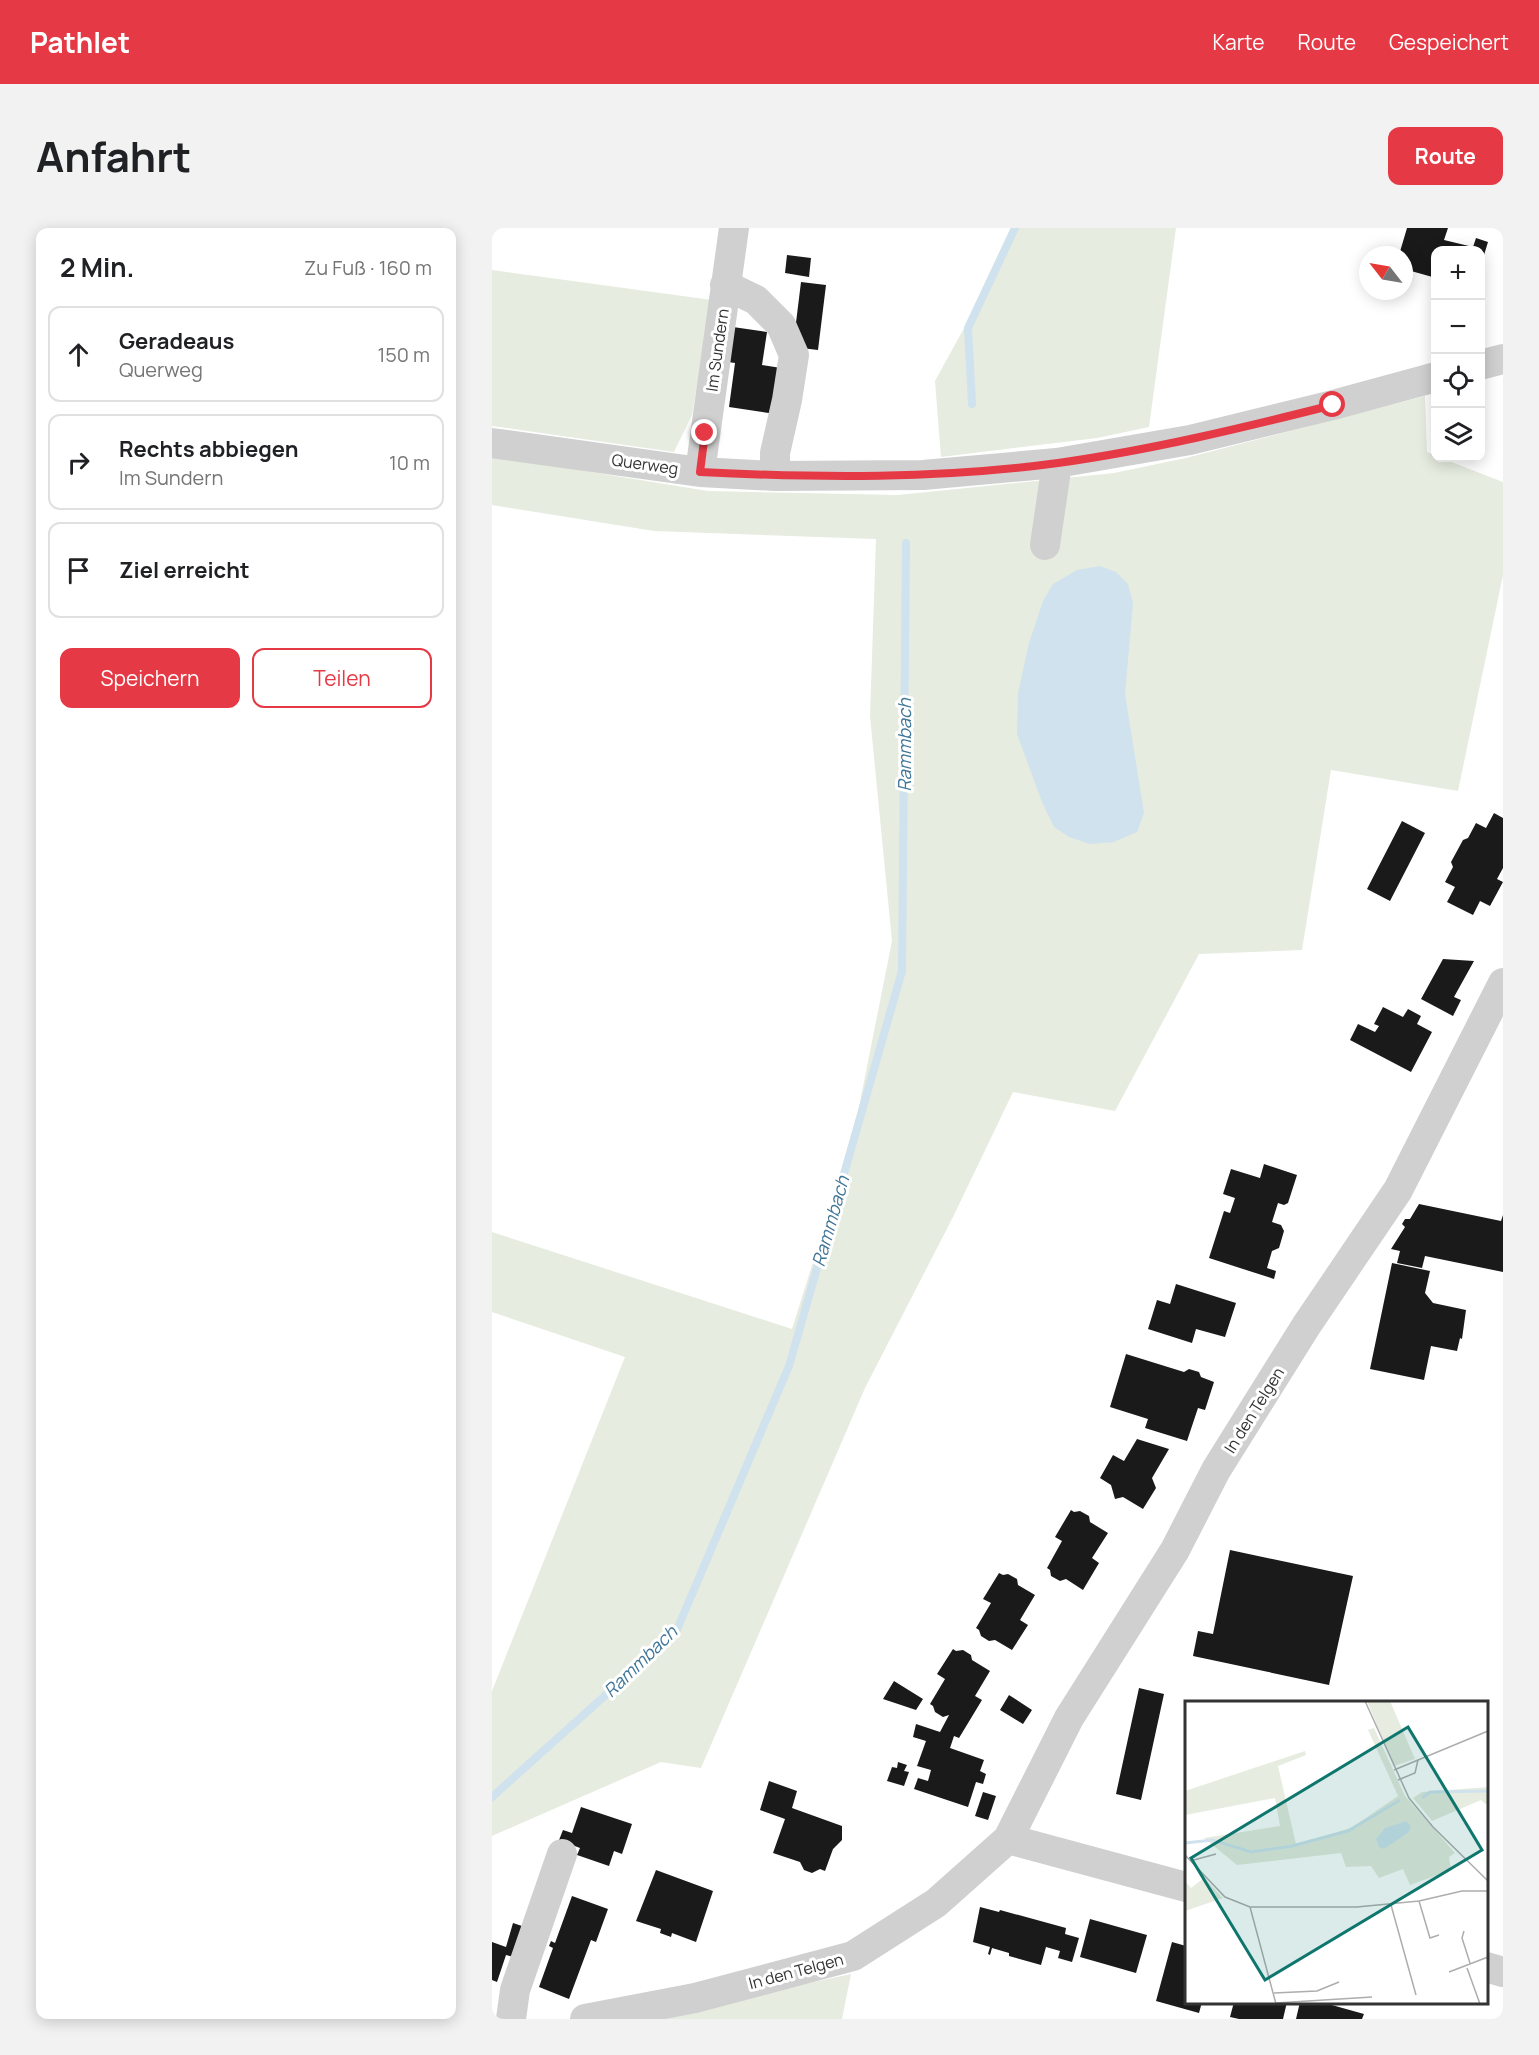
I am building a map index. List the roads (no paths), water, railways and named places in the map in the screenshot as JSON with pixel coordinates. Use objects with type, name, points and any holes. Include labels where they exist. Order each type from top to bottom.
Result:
[{"type":"street","name":"Im Sundern","points":[[700,472],[734,228]]},
{"type":"street","points":[[725,285],[756,300],[781,325],[794,355],[788,400],[775,453],[775,476]]},
{"type":"street","points":[[1485,364],[1503,359]]},
{"type":"street","name":"Querweg","points":[[492,443],[700,472],[775,476],[923,475],[1057,463],[1190,440],[1431,378]]},
{"type":"street","points":[[1045,545],[1057,463]]},
{"type":"street","name":"In den Telgen","points":[[585,2019],[695,1998],[853,1956],[936,1903],[1008,1839],[1069,1718],[1174,1550],[1216,1470],[1306,1326],[1398,1190],[1503,983]]},
{"type":"street","points":[[1008,1839],[1185,1887]]},
{"type":"street","points":[[511,2019],[515,1990],[562,1854]]},
{"type":"street","points":[[1488,1968],[1503,1972]]},
{"type":"water","points":[[1100,566],[1116,572],[1128,584],[1133,603],[1125,694],[1144,813],[1137,832],[1114,842],[1090,844],[1069,837],[1054,827],[1042,802],[1017,734],[1018,693],[1029,643],[1043,601],[1053,584],[1077,570]]},
{"type":"waterway","name":"Rammbach","points":[[972,404],[968,328],[1015,228]]},
{"type":"waterway","name":"Rammbach","points":[[492,1797],[676,1632],[789,1366],[902,971],[906,543]]}]
